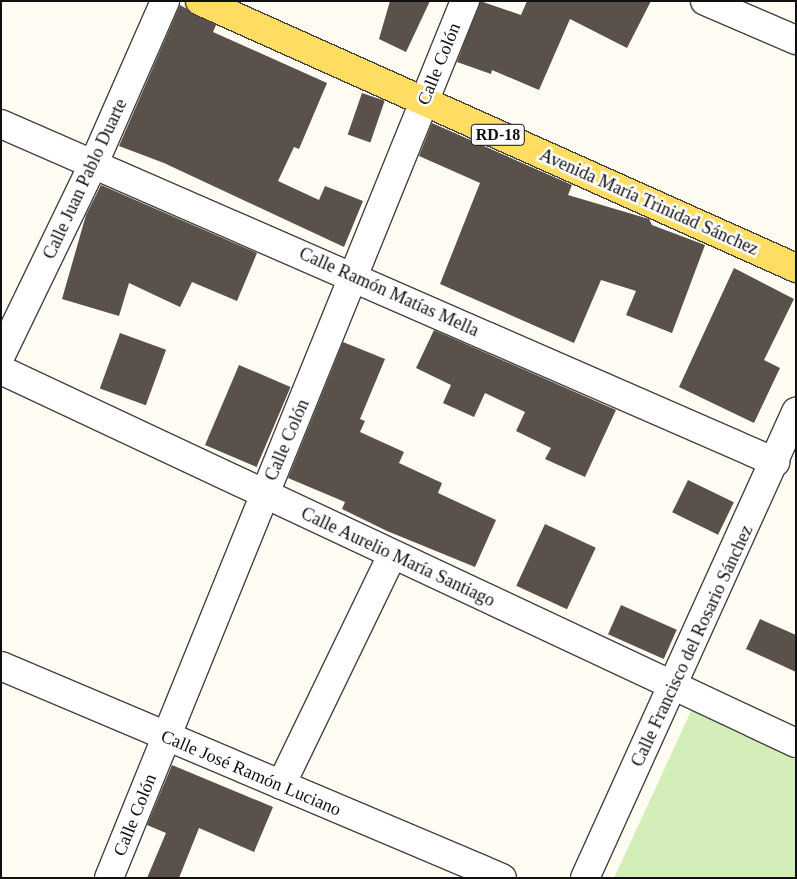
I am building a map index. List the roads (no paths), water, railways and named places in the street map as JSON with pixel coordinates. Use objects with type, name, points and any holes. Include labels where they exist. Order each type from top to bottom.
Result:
[{"type":"main road","name":"Avenida María Trinidad Sánchez","points":[[200,1],[423,103],[796,268]]},
{"type":"street","name":"Calle Juan Pablo Duarte","points":[[1,355],[94,163],[165,1]]},
{"type":"street","name":"Calle Colón","points":[[109,878],[264,494],[355,277],[464,1]]},
{"type":"street","points":[[705,1],[796,40]]},
{"type":"street","name":"Calle Ramón Matías Mella","points":[[1,124],[776,462]]},
{"type":"street","name":"Calle Aurelio María Santiago","points":[[1,370],[674,688],[796,743]]},
{"type":"street","name":"Calle Francisco del Rosario Sánchez","points":[[585,878],[674,688],[776,462],[796,412]]},
{"type":"street","points":[[281,785],[392,555]]},
{"type":"street","name":"Calle José Ramón Luciano","points":[[1,666],[502,878]]}]
